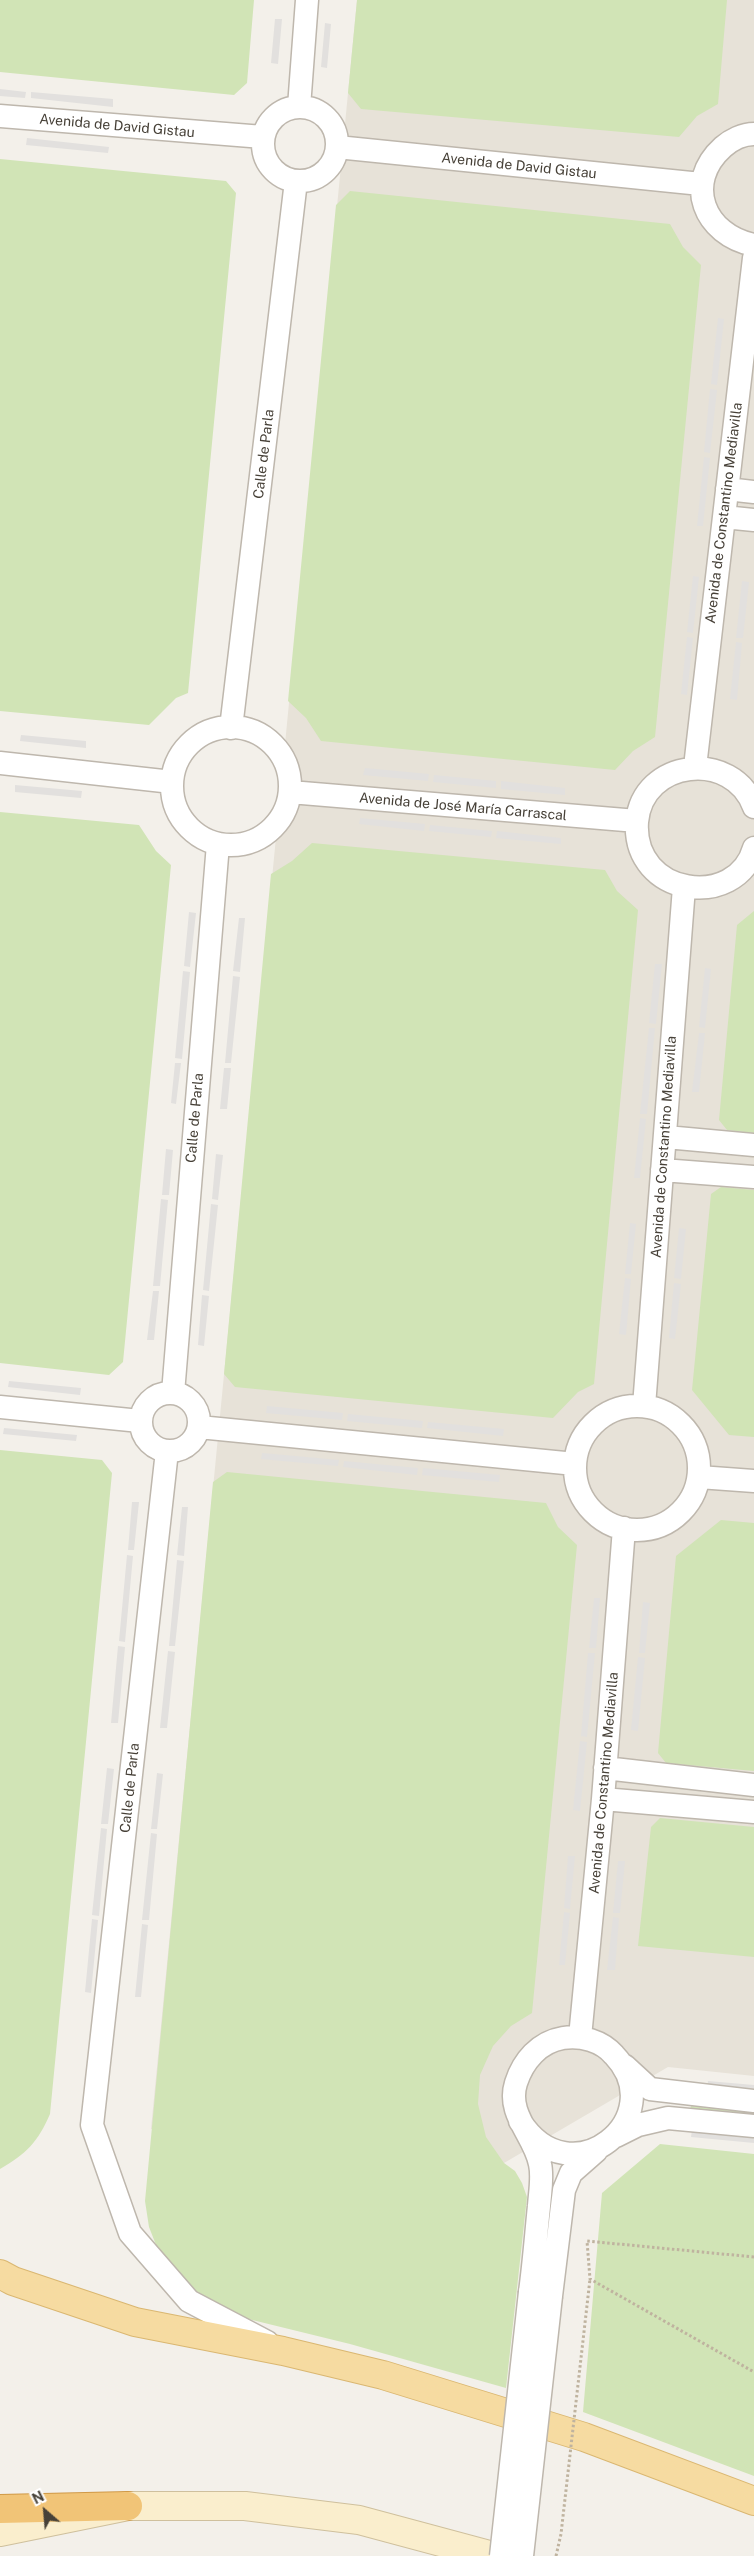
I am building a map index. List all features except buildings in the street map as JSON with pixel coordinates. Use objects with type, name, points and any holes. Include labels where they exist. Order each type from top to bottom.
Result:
[{"type":"highway","points":[[0,2509],[128,2506]]},
{"type":"main road","points":[[0,2274],[12,2281],[135,2322],[283,2351],[383,2375],[584,2437],[754,2502]]},
{"type":"main road","points":[[0,2532],[128,2506],[245,2506],[359,2520],[493,2556]]},
{"type":"street","points":[[298,107],[307,0]]},
{"type":"street","points":[[298,107],[317,111],[331,124],[336,135],[337,147],[334,157],[323,172],[315,178],[296,181],[286,178],[270,166],[264,153],[263,137],[272,120],[289,108],[298,107]]},
{"type":"street","name":"Avenida de David Gistau","points":[[0,116],[263,137]]},
{"type":"street","points":[[754,134],[730,141],[714,156],[706,168],[700,184],[703,200],[711,219],[728,234],[744,243],[754,245]]},
{"type":"street","name":"Avenida de David Gistau","points":[[337,147],[700,184]]},
{"type":"street","name":"Calle de Parla","points":[[231,728],[296,181]]},
{"type":"street","name":"Avenida de Constantino Mediavilla","points":[[695,767],[754,258]]},
{"type":"street","points":[[727,489],[754,492]]},
{"type":"street","points":[[724,517],[754,520]]},
{"type":"street","points":[[231,728],[250,731],[268,740],[281,754],[288,772],[290,792],[285,811],[273,828],[257,839],[238,845],[218,844],[202,838],[189,828],[179,815],[173,799],[172,782],[176,765],[185,750],[198,738],[214,730],[231,728]]},
{"type":"street","points":[[0,763],[172,782]]},
{"type":"street","points":[[754,807],[741,786],[728,775],[712,769],[695,767],[678,770],[656,784],[641,805],[637,821],[638,839],[648,863],[667,880],[684,887],[704,888],[724,882],[741,870],[754,848]]},
{"type":"street","name":"Avenida de José María Carrascal","points":[[290,792],[637,821]]},
{"type":"street","name":"Calle de Parla","points":[[173,1393],[218,844]]},
{"type":"street","name":"Avenida de Constantino Mediavilla","points":[[644,1406],[684,887]]},
{"type":"street","points":[[666,1137],[754,1145]]},
{"type":"street","points":[[662,1170],[754,1177]]},
{"type":"street","points":[[173,1393],[184,1396],[191,1401],[197,1409],[199,1427],[190,1444],[182,1449],[167,1451],[153,1446],[145,1439],[140,1421],[148,1401],[157,1395],[173,1393]]},
{"type":"street","points":[[644,1406],[664,1412],[682,1424],[696,1448],[698,1477],[688,1503],[666,1522],[653,1528],[624,1528],[604,1520],[588,1506],[578,1486],[575,1464],[578,1450],[592,1426],[615,1410],[644,1406]]},
{"type":"street","points":[[0,1407],[140,1421]]},
{"type":"street","points":[[199,1427],[575,1464]]},
{"type":"street","name":"Calle de Parla","points":[[167,1451],[92,2125],[130,2233],[189,2301],[283,2351]]},
{"type":"street","points":[[698,1477],[754,1481]]},
{"type":"street","name":"Avenida de Constantino Mediavilla","points":[[580,2037],[603,1799],[624,1528]]},
{"type":"street","points":[[605,1768],[754,1785]]},
{"type":"street","points":[[603,1799],[754,1812]]},
{"type":"street","points":[[522,2556],[541,2294],[537,2233],[540,2164],[520,2121],[515,2104],[515,2086],[521,2069],[531,2055],[545,2044],[562,2038],[580,2037],[596,2042],[610,2050],[650,2089],[754,2101]]},
{"type":"street","points":[[520,2121],[537,2142],[561,2153],[581,2154],[608,2142],[626,2122],[631,2108],[632,2092],[629,2076],[622,2062]]},
{"type":"street","points":[[502,2556],[541,2294],[564,2190],[571,2172],[584,2158],[638,2124],[668,2118],[754,2126]]},
{"type":"path","points":[[556,2556],[561,2534],[590,2279],[587,2241],[754,2257]]},
{"type":"path","points":[[590,2279],[754,2372]]},
{"type":"shaded area","points":[[357,0],[754,0],[754,2076],[668,2067],[504,2163],[151,2129]]},
{"type":"shaded area","points":[[275,19],[282,19],[278,64],[271,63]]},
{"type":"shaded area","points":[[325,23],[331,24],[327,68],[321,67]]},
{"type":"shaded area","points":[[0,89],[26,92],[25,98],[0,96]]},
{"type":"shaded area","points":[[31,92],[113,99],[113,107],[31,98]]},
{"type":"shaded area","points":[[27,138],[109,147],[108,153],[26,145]]},
{"type":"shaded area","points":[[718,318],[724,319],[717,385],[711,384]]},
{"type":"shaded area","points":[[710,389],[717,390],[710,453],[704,452]]},
{"type":"shaded area","points":[[704,457],[710,458],[703,526],[697,526]]},
{"type":"shaded area","points":[[693,576],[699,577],[693,633],[687,632]]},
{"type":"shaded area","points":[[742,581],[749,582],[743,638],[736,638]]},
{"type":"shaded area","points":[[687,637],[693,638],[687,695],[681,694]]},
{"type":"shaded area","points":[[736,642],[742,643],[737,700],[730,699]]},
{"type":"shaded area","points":[[21,735],[86,741],[86,748],[20,741]]},
{"type":"shaded area","points":[[365,768],[429,774],[428,781],[363,775]]},
{"type":"shaded area","points":[[434,775],[496,781],[496,788],[433,782]]},
{"type":"shaded area","points":[[501,781],[565,788],[565,795],[501,789]]},
{"type":"shaded area","points":[[15,785],[82,791],[81,798],[15,792]]},
{"type":"shaded area","points":[[360,818],[425,824],[424,831],[359,824]]},
{"type":"shaded area","points":[[430,825],[492,831],[491,837],[429,831]]},
{"type":"shaded area","points":[[497,831],[561,838],[561,844],[496,838]]},
{"type":"shaded area","points":[[189,912],[196,913],[190,967],[184,966]]},
{"type":"shaded area","points":[[239,918],[245,918],[240,972],[233,971]]},
{"type":"shaded area","points":[[655,964],[662,964],[656,1024],[649,1023]]},
{"type":"shaded area","points":[[705,968],[711,969],[705,1028],[699,1027]]},
{"type":"shaded area","points":[[183,971],[190,972],[182,1059],[175,1058]]},
{"type":"shaded area","points":[[233,976],[240,977],[231,1063],[225,1063]]},
{"type":"shaded area","points":[[649,1028],[655,1028],[647,1114],[640,1114]]},
{"type":"shaded area","points":[[699,1033],[705,1033],[699,1092],[692,1092]]},
{"type":"shaded area","points":[[175,1063],[181,1063],[176,1104],[171,1103]]},
{"type":"shaded area","points":[[224,1068],[231,1068],[227,1109],[220,1109]]},
{"type":"shaded area","points":[[640,1118],[646,1119],[640,1178],[634,1178]]},
{"type":"shaded area","points":[[166,1149],[173,1150],[169,1195],[162,1195]]},
{"type":"shaded area","points":[[216,1154],[223,1155],[218,1200],[212,1199]]},
{"type":"shaded area","points":[[161,1199],[168,1200],[160,1286],[153,1286]]},
{"type":"shaded area","points":[[211,1204],[218,1205],[209,1291],[203,1290]]},
{"type":"shaded area","points":[[630,1223],[636,1224],[631,1274],[625,1274]]},
{"type":"shaded area","points":[[679,1228],[686,1229],[681,1279],[674,1278]]},
{"type":"shaded area","points":[[625,1278],[631,1279],[626,1335],[619,1334]]},
{"type":"shaded area","points":[[674,1283],[681,1284],[675,1339],[669,1338]]},
{"type":"shaded area","points":[[153,1291],[159,1291],[154,1340],[147,1340]]},
{"type":"shaded area","points":[[202,1295],[209,1296],[204,1346],[198,1345]]},
{"type":"shaded area","points":[[9,1381],[81,1388],[80,1395],[8,1387]]},
{"type":"shaded area","points":[[267,1406],[343,1413],[342,1420],[266,1413]]},
{"type":"shaded area","points":[[348,1414],[423,1421],[422,1428],[347,1421]]},
{"type":"shaded area","points":[[428,1422],[504,1429],[503,1436],[427,1428]]},
{"type":"shaded area","points":[[4,1428],[77,1435],[76,1441],[3,1434]]},
{"type":"shaded area","points":[[262,1453],[339,1460],[338,1466],[261,1459]]},
{"type":"shaded area","points":[[344,1461],[418,1468],[417,1475],[343,1467]]},
{"type":"shaded area","points":[[423,1468],[500,1475],[499,1482],[422,1475]]},
{"type":"shaded area","points":[[132,1502],[139,1502],[134,1550],[128,1550]]},
{"type":"shaded area","points":[[182,1507],[188,1507],[184,1556],[177,1555]]},
{"type":"shaded area","points":[[127,1555],[133,1556],[125,1642],[119,1641]]},
{"type":"shaded area","points":[[177,1560],[184,1561],[175,1646],[169,1646]]},
{"type":"shaded area","points":[[594,1598],[600,1598],[596,1648],[589,1648]]},
{"type":"shaded area","points":[[643,1602],[650,1603],[645,1653],[639,1653]]},
{"type":"shaded area","points":[[118,1646],[125,1647],[118,1723],[111,1723]]},
{"type":"shaded area","points":[[168,1651],[175,1652],[167,1728],[160,1728]]},
{"type":"shaded area","points":[[588,1653],[595,1653],[587,1737],[581,1736]]},
{"type":"shaded area","points":[[638,1657],[645,1658],[638,1731],[631,1730]]},
{"type":"shaded area","points":[[580,1741],[587,1742],[580,1811],[573,1810]]},
{"type":"shaded area","points":[[107,1768],[114,1769],[108,1824],[101,1824]]},
{"type":"shaded area","points":[[157,1773],[163,1774],[157,1829],[151,1829]]},
{"type":"shaded area","points":[[101,1828],[107,1829],[99,1916],[92,1915]]},
{"type":"shaded area","points":[[151,1833],[157,1834],[149,1920],[142,1920]]},
{"type":"shaded area","points":[[568,1856],[575,1856],[570,1909],[564,1908]]},
{"type":"shaded area","points":[[618,1861],[625,1861],[620,1913],[613,1913]]},
{"type":"shaded area","points":[[564,1912],[570,1913],[565,1965],[559,1965]]},
{"type":"shaded area","points":[[613,1917],[619,1918],[615,1970],[607,1970]]},
{"type":"shaded area","points":[[92,1919],[98,1920],[91,1993],[85,1992]]},
{"type":"shaded area","points":[[142,1924],[148,1925],[141,1997],[135,1997]]},
{"type":"shaded area","points":[[708,2081],[754,2085],[754,2092],[707,2088]]},
{"type":"shaded area","points":[[692,2130],[754,2136],[754,2143],[691,2137]]},
{"type":"green space","points":[[0,0],[254,0],[247,83],[234,95],[0,72]]},
{"type":"green space","points":[[357,0],[727,0],[718,104],[697,116],[679,137],[361,109],[348,93]]},
{"type":"green space","points":[[0,159],[226,181],[236,193],[188,693],[176,698],[149,725],[0,711]]},
{"type":"green space","points":[[350,191],[670,224],[683,247],[701,265],[655,737],[633,751],[615,770],[321,741],[306,718],[288,701],[336,205]]},
{"type":"green space","points":[[0,812],[139,825],[156,851],[171,865],[123,1362],[109,1375],[0,1363]]},
{"type":"green space","points":[[312,843],[605,870],[617,891],[638,910],[594,1384],[578,1392],[553,1418],[235,1387],[224,1374],[271,874],[292,861]]},
{"type":"green space","points":[[754,911],[754,1133],[727,1130],[719,1120],[737,925]]},
{"type":"green space","points":[[721,1187],[754,1190],[754,1437],[729,1435],[692,1390],[711,1194]]},
{"type":"green space","points":[[0,1450],[102,1460],[112,1473],[50,2114],[36,2140],[17,2158],[0,2169]]},
{"type":"green space","points":[[227,1472],[546,1503],[558,1527],[577,1545],[532,2013],[511,2026],[493,2046],[480,2075],[478,2104],[486,2137],[504,2163],[515,2171],[527,2197],[506,2388],[350,2344],[236,2316],[189,2289],[158,2250],[149,2227],[145,2201],[213,1482]]},
{"type":"green space","points":[[721,1520],[754,1523],[754,1771],[666,1763],[658,1753],[676,1556]]},
{"type":"green space","points":[[660,1818],[754,1827],[754,1957],[638,1946],[651,1827]]},
{"type":"green space","points":[[691,2106],[754,2112],[754,2116],[690,2110]]},
{"type":"green space","points":[[660,2144],[754,2154],[754,2476],[583,2412],[602,2193]]}]
